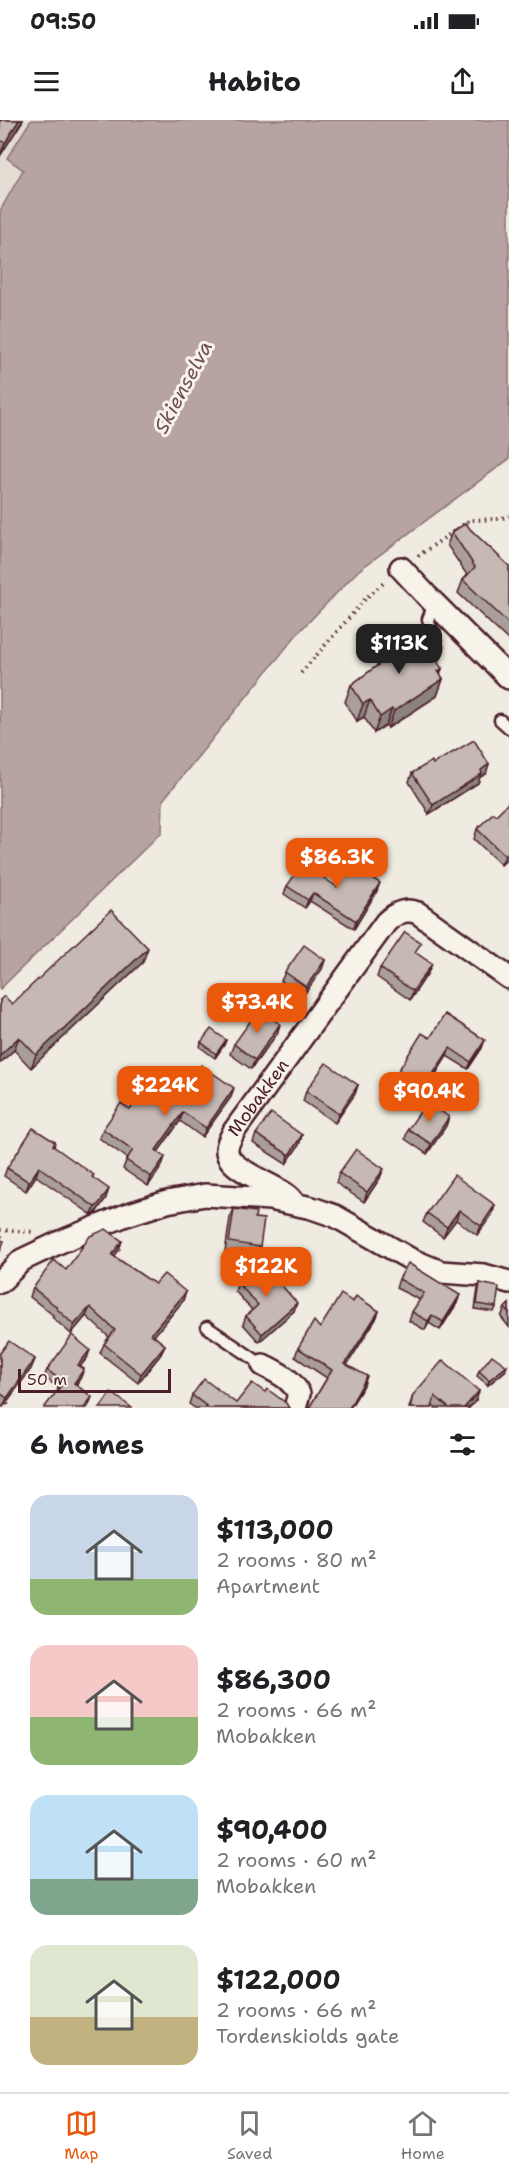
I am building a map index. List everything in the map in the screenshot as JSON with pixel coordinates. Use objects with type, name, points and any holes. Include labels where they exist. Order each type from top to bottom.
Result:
[{"type":"street","points":[[401,568],[509,678]]},
{"type":"street","name":"Mobakken","points":[[293,1203],[285,1193],[239,1168],[228,1157],[227,1148],[234,1131],[380,928],[393,916],[403,911],[412,911],[509,978]]},
{"type":"street","name":"Mobakken","points":[[0,1282],[22,1260],[60,1242],[126,1215],[167,1202],[205,1195],[270,1199],[293,1203],[335,1216],[412,1260],[441,1272],[484,1275],[509,1281]]},
{"type":"street","points":[[262,1365],[295,1385],[299,1394],[294,1408]]},
{"type":"lane","points":[[424,664],[435,654],[437,647],[428,619],[434,604]]},
{"type":"lane","points":[[500,720],[509,728]]},
{"type":"lane","points":[[207,1327],[262,1365]]},
{"type":"path","points":[[3,1392],[9,1408]]},
{"type":"shaded area","points":[[0,120],[31,120],[8,157],[23,170],[0,211]]},
{"type":"water","name":"Skienselva","points":[[31,120],[509,120],[509,459],[358,571],[298,633],[163,800],[162,832],[0,989],[0,211],[23,170],[7,158]]},
{"type":"building","points":[[0,120],[19,120],[5,143],[0,140]]},
{"type":"building","points":[[466,523],[509,566],[509,624],[463,580],[475,567],[452,532]]},
{"type":"building","points":[[410,627],[419,641],[423,639],[425,642],[424,652],[428,655],[433,654],[442,669],[438,671],[443,679],[394,711],[392,709],[380,717],[370,700],[363,704],[351,685],[389,657],[386,653],[395,646],[391,640]]},
{"type":"building","points":[[474,740],[489,764],[481,770],[482,774],[433,805],[412,773],[432,761],[433,764]]},
{"type":"building","points":[[509,802],[509,851],[505,856],[477,829],[493,813],[496,815]]},
{"type":"building","points":[[303,863],[337,887],[351,864],[380,883],[356,921],[313,893],[308,900],[287,886]]},
{"type":"building","points":[[111,910],[148,948],[36,1055],[19,1037],[0,1055],[0,1000],[4,996],[12,1004]]},
{"type":"building","points":[[405,932],[421,943],[415,952],[432,964],[413,991],[380,968]]},
{"type":"building","points":[[304,945],[325,960],[306,987],[285,972]]},
{"type":"building","points":[[259,1009],[280,1024],[255,1060],[234,1044]]},
{"type":"building","points":[[445,1014],[485,1040],[471,1062],[450,1048],[419,1096],[393,1079],[422,1033],[430,1038]]},
{"type":"building","points":[[211,1029],[226,1040],[216,1054],[201,1042]]},
{"type":"building","points":[[326,1063],[358,1085],[339,1114],[306,1091]]},
{"type":"building","points":[[201,1065],[234,1088],[206,1128],[183,1112],[156,1150],[165,1157],[151,1177],[126,1160],[133,1150],[103,1129],[121,1103],[130,1110],[148,1083],[175,1102]]},
{"type":"building","points":[[427,1102],[449,1117],[431,1144],[408,1129]]},
{"type":"building","points":[[271,1113],[302,1135],[289,1155],[256,1134]]},
{"type":"building","points":[[33,1128],[55,1142],[53,1146],[94,1175],[92,1177],[109,1189],[98,1205],[95,1207],[39,1167],[29,1182],[7,1168]]},
{"type":"building","points":[[356,1149],[384,1169],[367,1192],[339,1173]]},
{"type":"building","points":[[454,1175],[495,1205],[481,1226],[459,1210],[447,1227],[427,1213]]},
{"type":"building","points":[[234,1209],[256,1212],[255,1218],[264,1219],[260,1247],[229,1242]]},
{"type":"building","points":[[106,1229],[122,1241],[112,1255],[155,1284],[164,1274],[186,1292],[151,1334],[165,1345],[141,1374],[104,1344],[115,1330],[90,1307],[74,1325],[57,1307],[33,1288],[54,1260],[66,1270],[90,1236]]},
{"type":"building","points":[[0,1240],[4,1241],[0,1252]]},
{"type":"building","points":[[261,1262],[297,1303],[262,1334],[246,1316],[258,1305],[238,1283]]},
{"type":"building","points":[[408,1263],[460,1295],[443,1322],[432,1315],[428,1321],[412,1312],[424,1293],[399,1279]]},
{"type":"building","points":[[480,1283],[499,1287],[496,1307],[477,1304]]},
{"type":"building","points":[[341,1294],[353,1302],[356,1296],[379,1311],[345,1364],[367,1376],[349,1408],[309,1408],[332,1370],[298,1348],[314,1321],[320,1328]]},
{"type":"building","points":[[72,1335],[90,1350],[78,1365],[84,1369],[74,1383],[92,1397],[84,1408],[44,1408],[64,1382],[47,1370]]},
{"type":"building","points":[[9,1341],[35,1359],[7,1398],[0,1393],[0,1353]]},
{"type":"building","points":[[492,1355],[507,1366],[489,1380],[479,1371]]},
{"type":"building","points":[[443,1360],[479,1391],[464,1408],[449,1408],[435,1396],[432,1408],[410,1408],[413,1395]]},
{"type":"building","points":[[204,1379],[236,1403],[252,1383],[265,1392],[267,1389],[286,1403],[289,1408],[209,1408],[192,1395]]},
{"type":"building","points":[[111,1392],[132,1408],[100,1408]]}]
